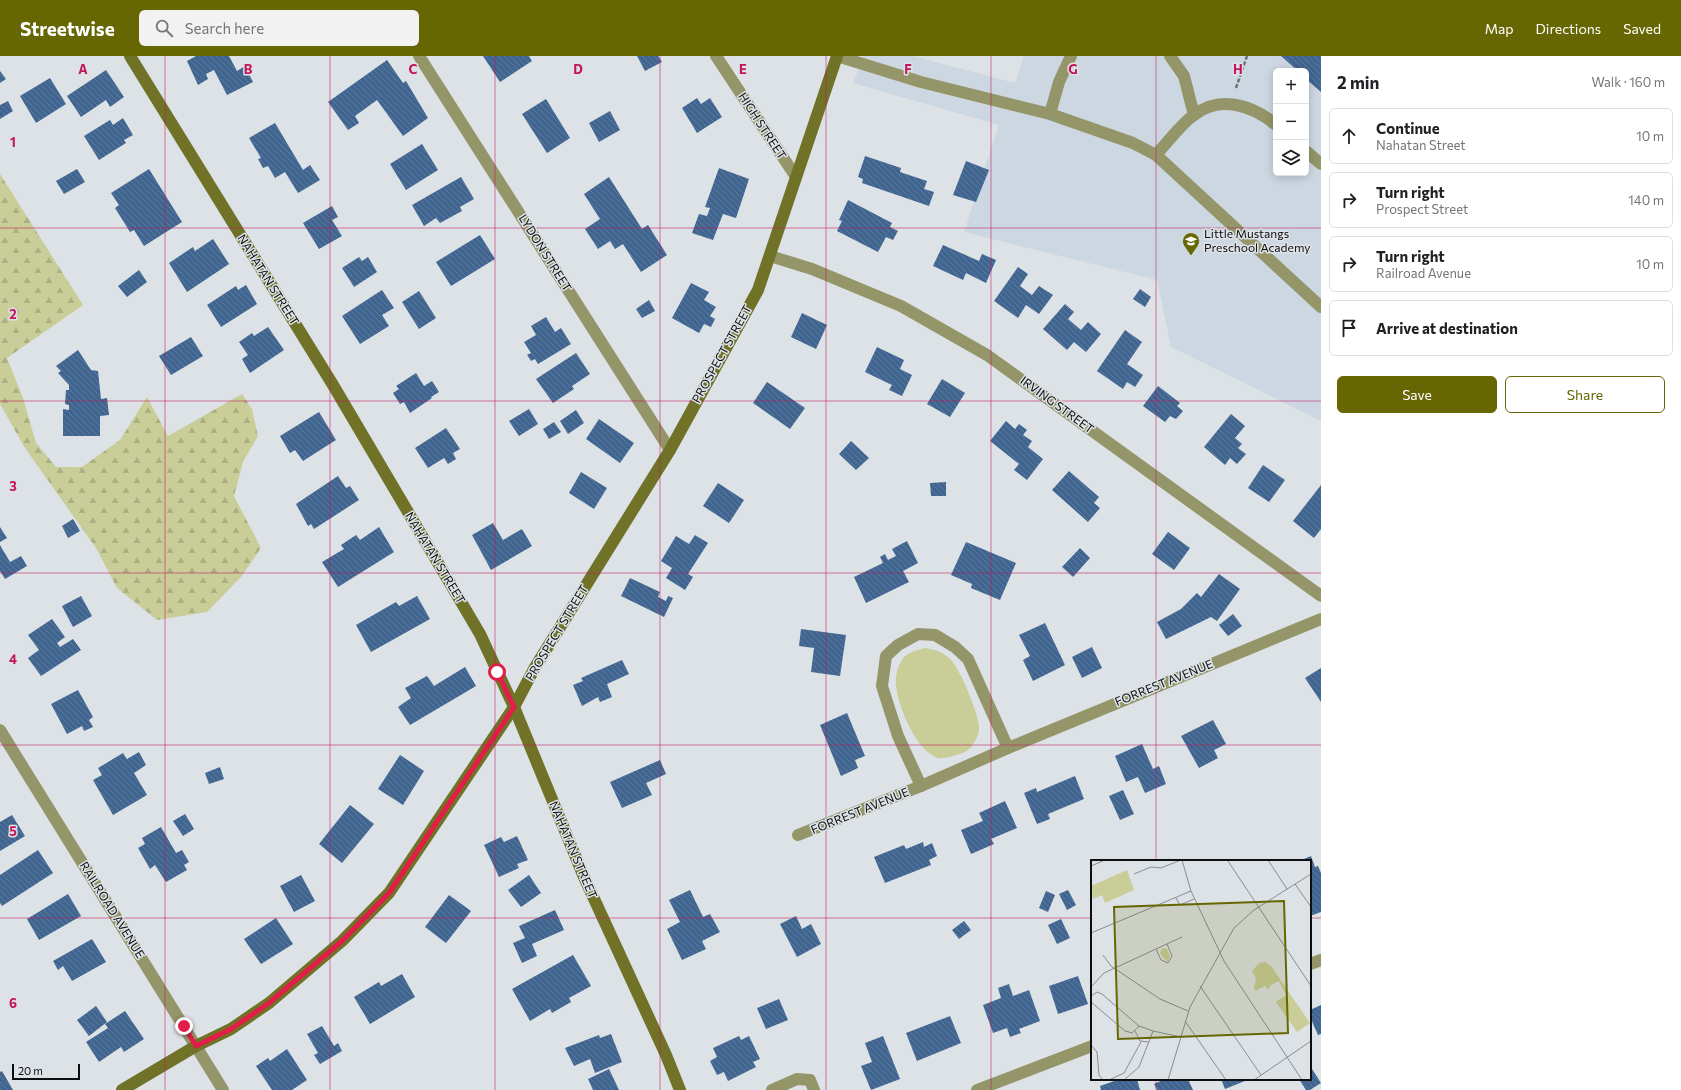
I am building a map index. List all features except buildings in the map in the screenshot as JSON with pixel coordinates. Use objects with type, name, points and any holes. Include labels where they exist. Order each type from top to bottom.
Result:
[{"type":"street","name":"NAHATAN STREET","points":[[130,56],[333,385],[480,634],[514,707],[584,877],[666,1055],[680,1090]]},
{"type":"street","name":"LYDON STREET","points":[[419,56],[670,450]]},
{"type":"street","name":"HIGH STREET","points":[[716,56],[796,177]]},
{"type":"street","name":"PROSPECT STREET","points":[[122,1090],[196,1046],[231,1029],[269,1003],[342,941],[389,893],[514,707],[534,669],[670,450],[758,290],[837,56]]},
{"type":"street","points":[[837,56],[921,82],[1050,114],[1133,143],[1156,155],[1321,307]]},
{"type":"street","points":[[1050,114],[1059,82],[1071,56]]},
{"type":"street","points":[[1170,56],[1184,76],[1194,115]]},
{"type":"street","points":[[1156,155],[1194,115],[1214,104],[1239,105],[1267,117],[1273,122]]},
{"type":"street","points":[[1309,154],[1321,164]]},
{"type":"street","name":"IRVING STREET","points":[[770,256],[812,269],[901,306],[987,355],[1321,596]]},
{"type":"street","name":"FORREST AVENUE","points":[[798,835],[921,786],[1008,748],[1321,619]]},
{"type":"street","name":"FORREST AVENUE","points":[[921,786],[898,736],[882,686],[886,656],[898,645],[918,634],[935,635],[955,647],[968,659],[1008,748]]},
{"type":"street","name":"RAILROAD AVENUE","points":[[0,730],[223,1090]]},
{"type":"street","points":[[1311,964],[1321,960]]},
{"type":"street","points":[[977,1090],[1091,1046]]},
{"type":"street","points":[[772,1090],[797,1079],[810,1080],[814,1090]]},
{"type":"path","points":[[1230,105],[1248,56]]},
{"type":"shaded area","name":"Little Mustangs Preschool Academy","points":[[864,56],[913,56],[1015,83],[1024,56],[1321,56],[1321,421],[1171,347],[1157,280],[964,232],[999,125],[853,83]]},
{"type":"green space","points":[[0,174],[83,305],[7,358],[23,398],[36,443],[56,467],[82,467],[120,440],[147,397],[168,436],[242,394],[252,409],[258,436],[243,462],[234,496],[261,548],[241,577],[207,612],[157,620],[117,588],[96,548],[25,448],[0,404]]},
{"type":"green space","points":[[925,648],[946,655],[956,666],[969,694],[979,724],[978,735],[971,747],[963,753],[947,758],[938,758],[930,754],[922,746],[908,725],[899,701],[896,681],[899,665],[904,657],[909,653]]},
{"type":"place","name":"Little Mustangs Preschool Academy","points":[[1191,256]]},
{"type":"route","points":[[184,1026],[196,1046],[231,1029],[269,1003],[342,941],[389,893],[514,707],[497,672]]}]
